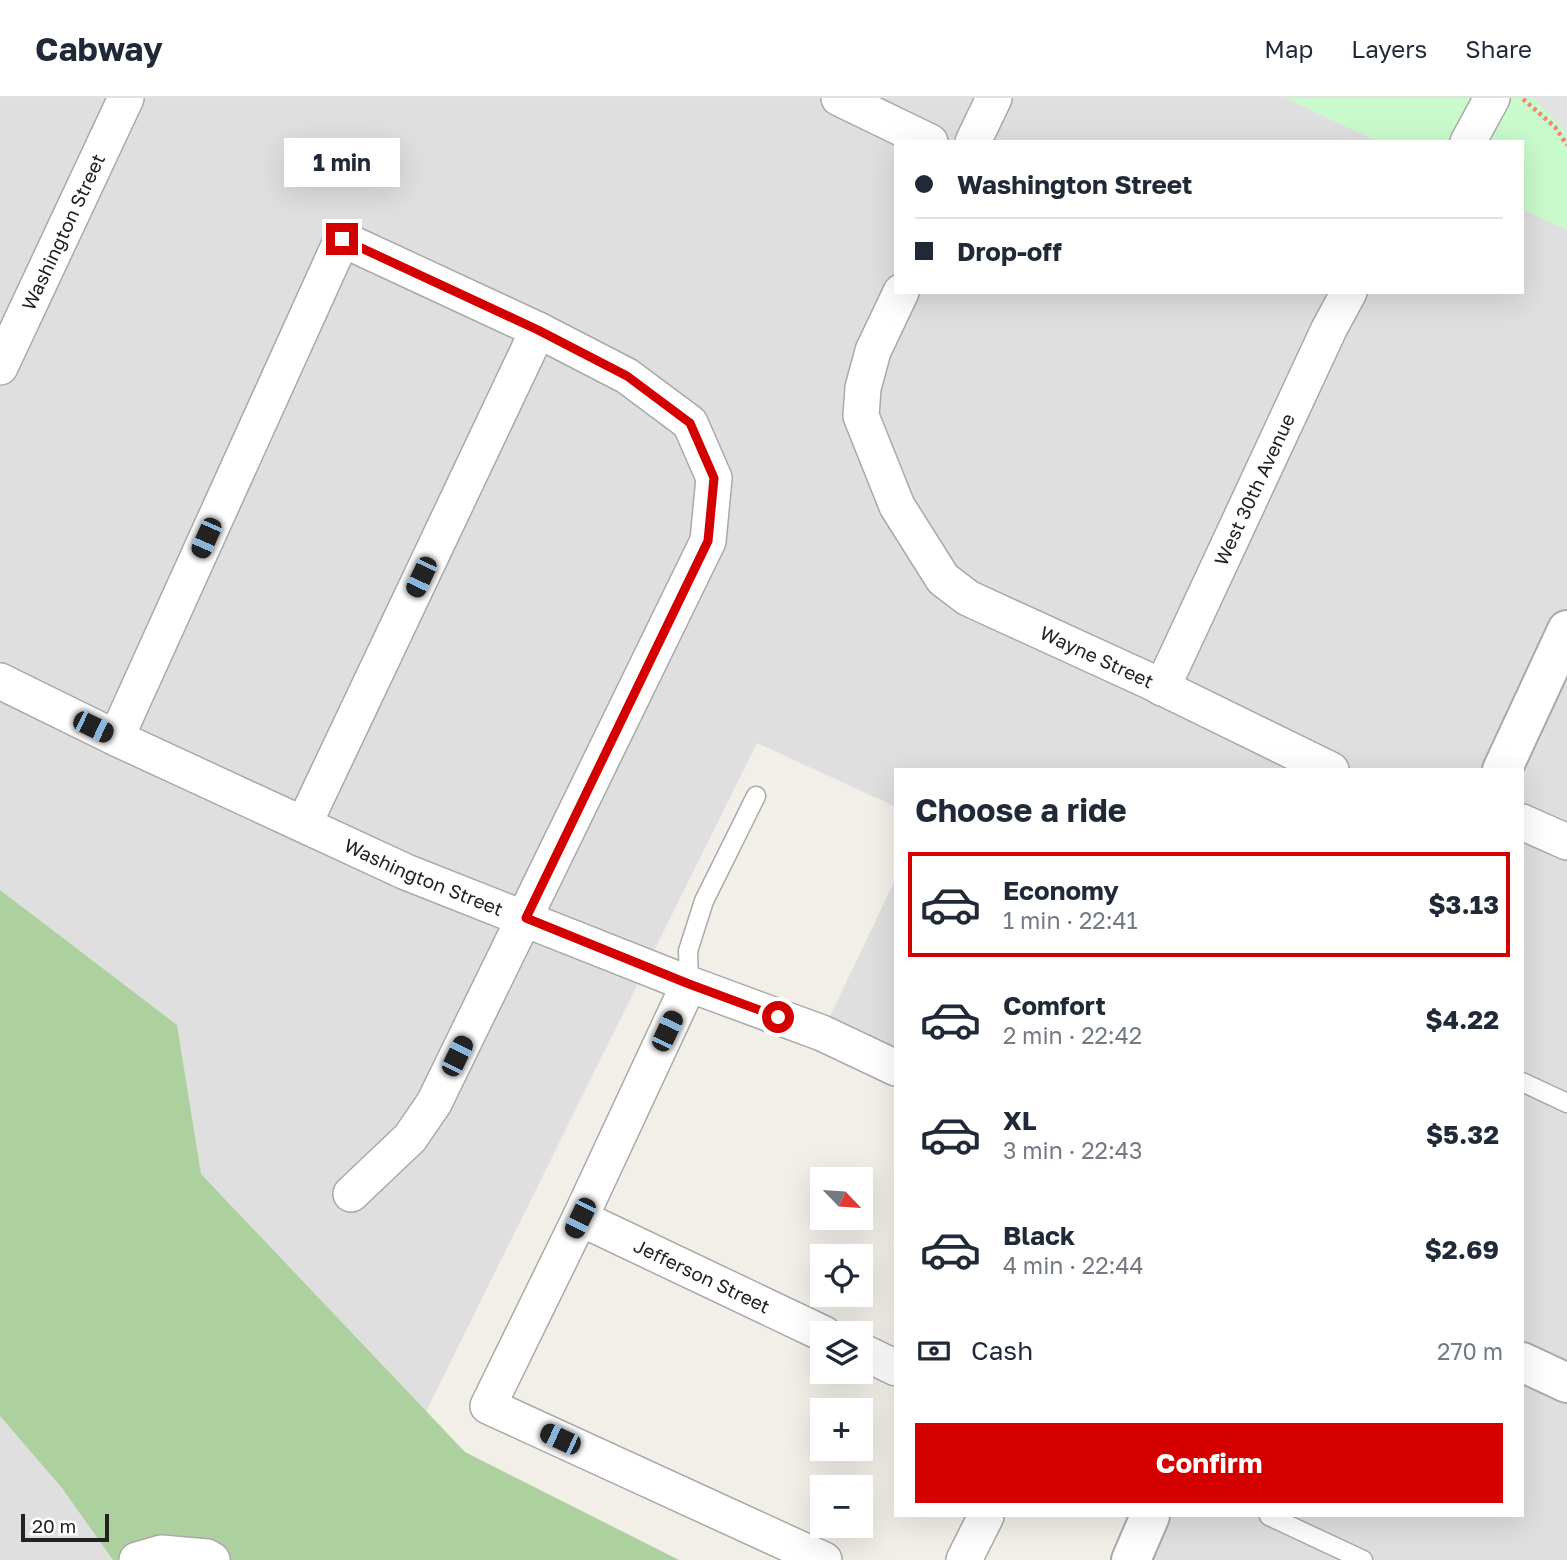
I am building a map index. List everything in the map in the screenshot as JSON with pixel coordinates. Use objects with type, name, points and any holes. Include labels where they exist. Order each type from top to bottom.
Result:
[{"type":"street","name":"Washington Street","points":[[0,367],[126,98]]},
{"type":"street","points":[[839,98],[926,140]]},
{"type":"street","points":[[974,140],[994,98]]},
{"type":"street","points":[[1469,140],[1492,98]]},
{"type":"street","points":[[116,738],[342,239],[538,330],[627,376],[690,423],[714,478],[708,541],[434,1102],[410,1138],[351,1194]]},
{"type":"street","name":"Wayne Street","points":[[900,294],[873,351],[863,388],[861,416],[897,506],[943,579],[968,598],[1327,768]]},
{"type":"street","name":"West 30th Avenue","points":[[1161,688],[1348,294]]},
{"type":"street","points":[[304,824],[538,330]]},
{"type":"street","points":[[1503,768],[1567,630]]},
{"type":"street","name":"Washington Street","points":[[0,681],[116,738],[406,872],[689,984],[822,1033],[894,1067]]},
{"type":"street","points":[[1524,823],[1567,842]]},
{"type":"street","points":[[689,984],[580,1218],[488,1406],[824,1560]]},
{"type":"street","name":"Jefferson Street","points":[[580,1218],[810,1327]]},
{"type":"street","points":[[873,1357],[894,1367]]},
{"type":"street","points":[[1524,1363],[1567,1383]]},
{"type":"street","points":[[964,1560],[986,1517]]},
{"type":"street","points":[[1132,1560],[1150,1517]]},
{"type":"street","points":[[137,1560],[161,1553],[212,1560]]},
{"type":"lane","points":[[689,984],[688,951],[704,901],[756,796]]},
{"type":"lane","points":[[1524,1083],[1567,1103]]},
{"type":"lane","points":[[1271,1517],[1363,1560]]},
{"type":"path","points":[[1522,98],[1555,127],[1567,145]]},
{"type":"shaded area","points":[[0,98],[1286,98],[1375,140],[894,140],[894,294],[1524,294],[1524,209],[1567,230],[1567,1560],[1124,1560],[1146,1517],[1524,1517],[1524,768],[894,768],[894,806],[757,743],[405,1454],[467,1560],[0,1560]]},
{"type":"shaded area","points":[[1533,98],[1567,98],[1567,135],[1561,126]]},
{"type":"shaded area","points":[[894,882],[894,1067],[822,1033]]},
{"type":"green space","points":[[1286,98],[1567,98],[1567,230],[1524,209],[1524,140],[1375,140]]},
{"type":"green space","points":[[0,890],[177,1025],[201,1174],[465,1452],[679,1560],[113,1560],[62,1488],[0,1416]]},
{"type":"route","points":[[342,239],[538,330],[627,376],[690,423],[714,478],[708,541],[526,918],[778,1017]]}]
